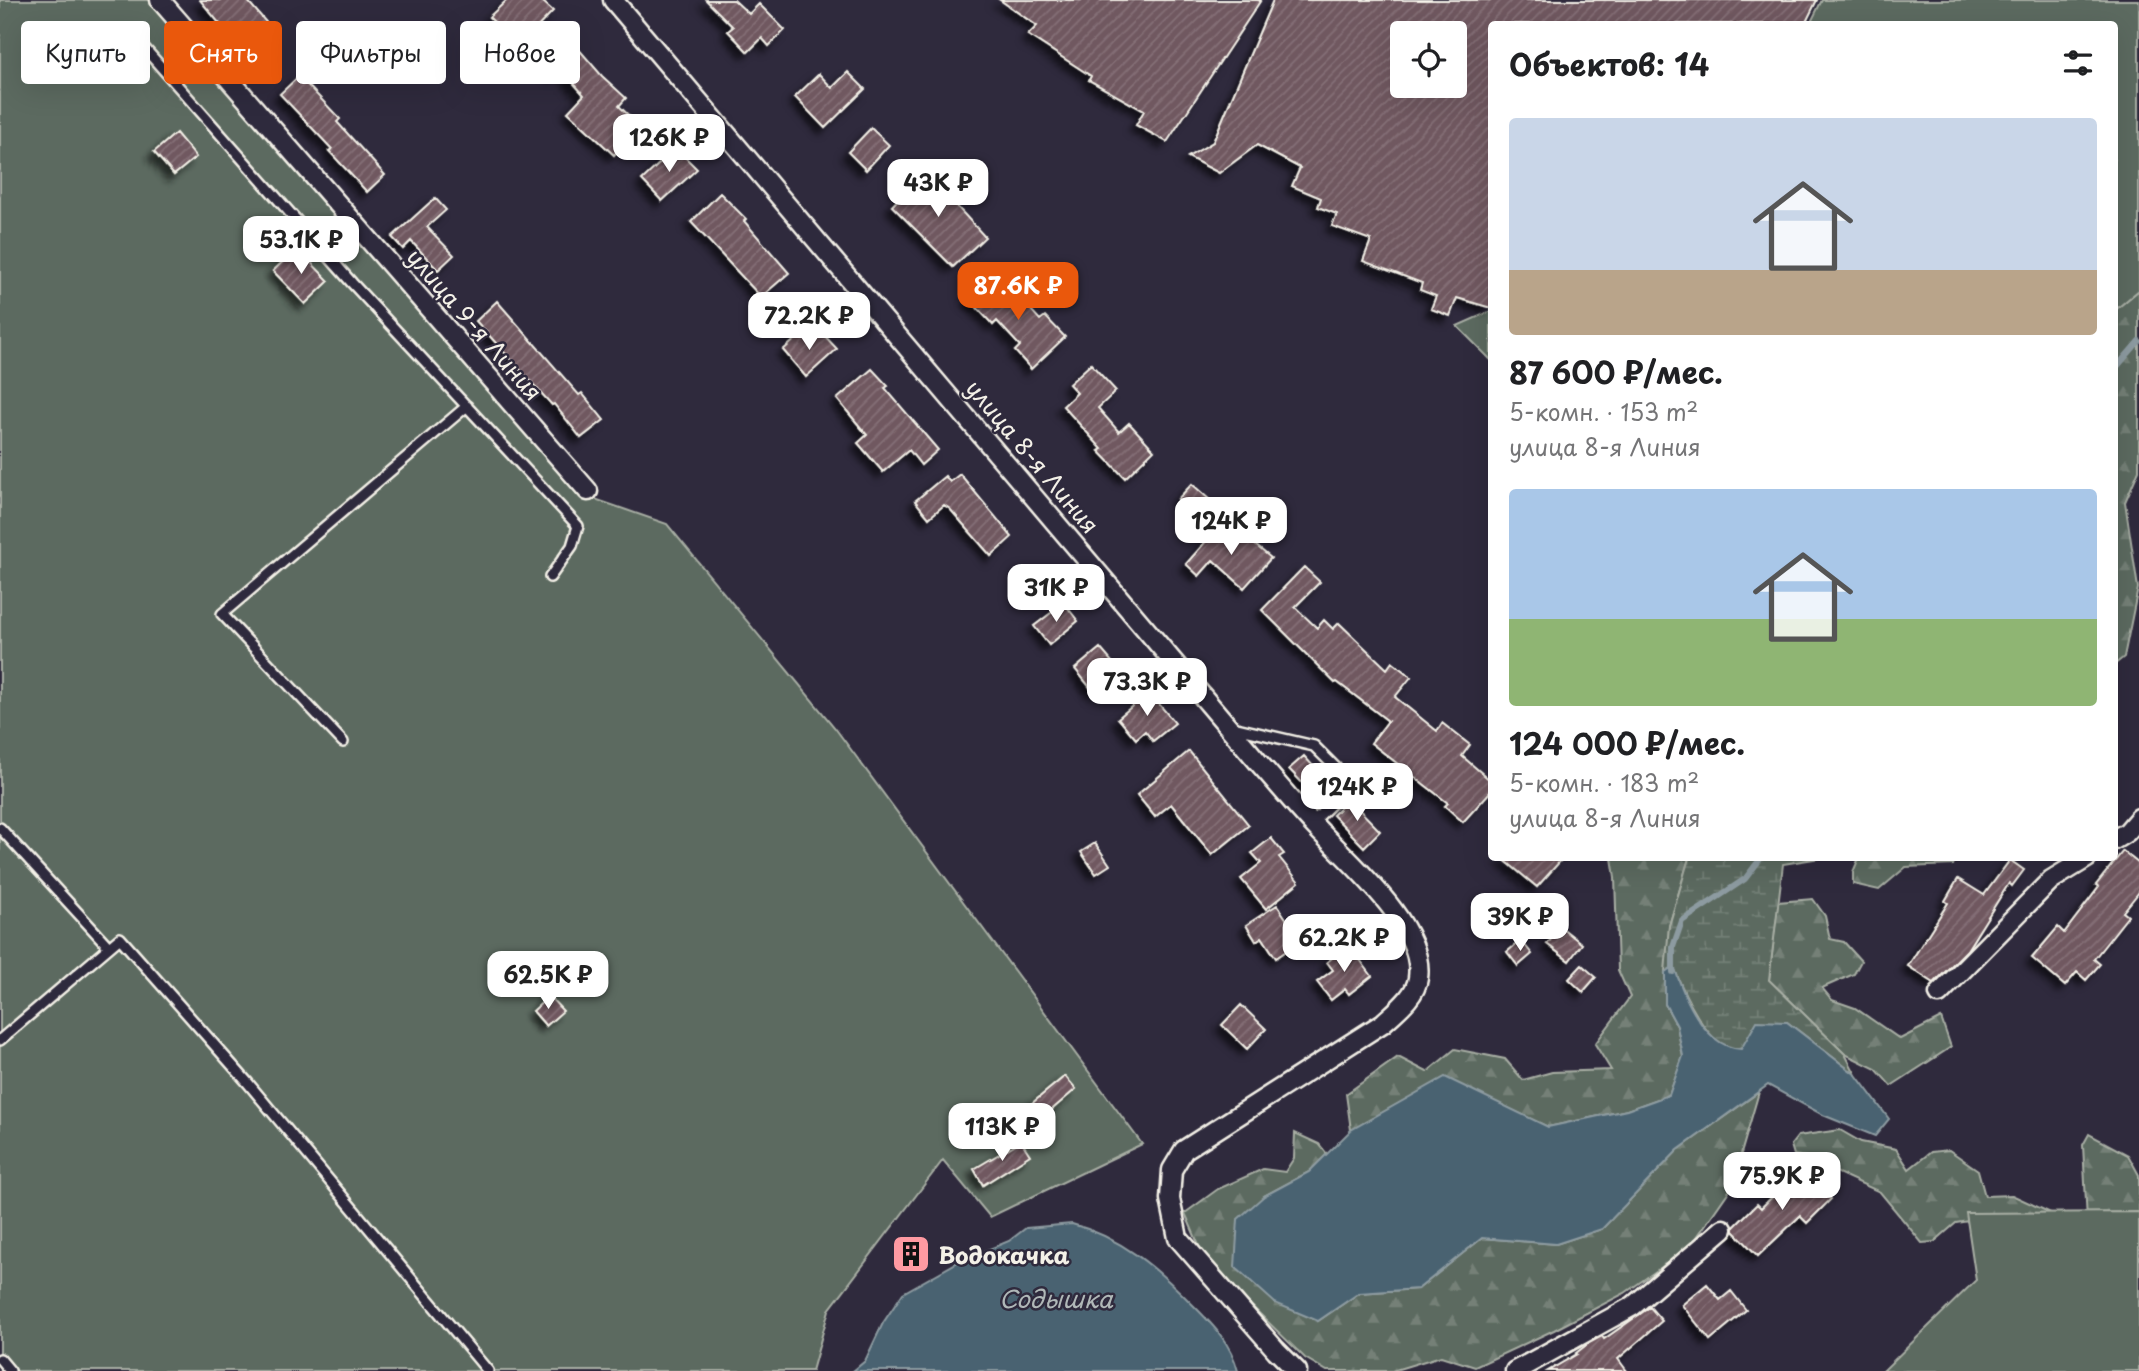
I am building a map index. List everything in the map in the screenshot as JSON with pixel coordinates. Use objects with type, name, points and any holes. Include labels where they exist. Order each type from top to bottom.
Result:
[{"type":"street","name":"улица 9-я Линия","points":[[160,0],[588,491]]},
{"type":"street","name":"улица 8-я Линия","points":[[613,0],[1228,726],[1312,823],[1370,883],[1396,915],[1413,945],[1419,962],[1418,981],[1405,1002],[1383,1023],[1184,1150],[1172,1170],[1170,1199],[1178,1238],[1297,1371]]},
{"type":"street","points":[[2118,838],[2139,818]]},
{"type":"street","points":[[1939,994],[2051,880],[2082,861]]},
{"type":"street","points":[[1515,1371],[1633,1306],[1723,1229]]},
{"type":"lane","points":[[150,54],[352,283],[578,526],[572,547],[550,577]]},
{"type":"lane","points":[[343,742],[222,614],[467,406]]},
{"type":"lane","points":[[1228,726],[1314,746],[1338,770],[1334,802],[1312,823]]},
{"type":"lane","points":[[0,828],[108,947]]},
{"type":"lane","points":[[0,1040],[120,938],[248,1083],[488,1371]]},
{"type":"lane","points":[[0,1359],[10,1371]]},
{"type":"green space","points":[[0,0],[153,0],[171,21],[164,21],[164,84],[226,84],[583,495],[667,524],[835,728],[1142,1144],[990,1217],[943,1160],[829,1310],[812,1371],[0,1371]]},
{"type":"green space","points":[[1822,0],[2139,0],[2139,290],[2118,308],[2118,21],[1812,21]]},
{"type":"green space","points":[[2139,290],[2139,470],[2125,502],[2138,588],[2124,657],[2118,662],[2118,308]]},
{"type":"green space","points":[[1488,312],[1488,357],[1457,326]]},
{"type":"green space","points":[[1612,861],[1688,861],[1669,926],[1665,1004],[1677,1026],[1683,1057],[1669,1095],[1627,1110],[1548,1127],[1445,1078],[1351,1130],[1346,1094],[1398,1057],[1427,1072],[1455,1049],[1505,1059],[1523,1080],[1552,1072],[1611,1070],[1595,1044],[1630,997],[1618,970]]},
{"type":"green space","points":[[1688,861],[1802,861],[1783,864],[1769,980],[1845,1054],[1856,1075],[1787,1022],[1744,1048],[1728,1048],[1717,1041],[1698,1018],[1674,967],[1665,972],[1669,926]]},
{"type":"green space","points":[[1858,861],[1955,861],[1953,865],[1906,867],[1879,890],[1853,884],[1853,872]]},
{"type":"green space","points":[[1813,899],[1825,916],[1830,939],[1844,942],[1861,961],[1854,974],[1822,988],[1832,1000],[1855,1008],[1900,1039],[1941,1018],[1951,1047],[1891,1086],[1876,1069],[1845,1054],[1769,980],[1778,902]]},
{"type":"green space","points":[[1759,1092],[1731,1188],[1690,1247],[1625,1293],[1475,1367],[1441,1356],[1392,1371],[1327,1371],[1305,1358],[1232,1287],[1200,1248],[1185,1213],[1218,1189],[1263,1169],[1285,1172],[1294,1158],[1295,1133],[1319,1144],[1327,1154],[1309,1172],[1264,1196],[1318,1321],[1359,1293],[1418,1289],[1482,1238],[1556,1244],[1602,1229],[1678,1150]]},
{"type":"green space","points":[[1840,1130],[1861,1142],[1896,1149],[1909,1169],[1931,1152],[1949,1150],[1978,1170],[1985,1196],[2012,1195],[2081,1227],[2087,1221],[2083,1145],[2089,1134],[2128,1155],[2139,1175],[2139,1345],[2000,1216],[1956,1223],[1934,1242],[1922,1243],[1880,1192],[1827,1168],[1820,1159],[1794,1155],[1791,1145],[1798,1136]]},
{"type":"green space","points":[[2139,1212],[2139,1371],[1883,1371],[1976,1280],[1966,1213]]},
{"type":"water","points":[[1674,966],[1683,992],[1697,1018],[1716,1040],[1741,1049],[1757,1021],[1787,1022],[1856,1075],[1889,1119],[1875,1136],[1823,1115],[1768,1085],[1678,1150],[1602,1229],[1556,1244],[1482,1238],[1418,1289],[1359,1293],[1318,1321],[1275,1303],[1235,1267],[1238,1219],[1264,1196],[1309,1172],[1351,1130],[1445,1077],[1548,1127],[1627,1110],[1669,1095],[1683,1056],[1677,1026],[1665,1004],[1665,972]]},
{"type":"water","name":"Содышка","points":[[1072,1224],[1123,1246],[1166,1279],[1220,1335],[1231,1352],[1238,1371],[853,1371],[865,1361],[883,1323],[903,1293],[958,1262],[1009,1241],[1026,1228]]},
{"type":"building","points":[[200,0],[247,0],[265,21],[217,21]]},
{"type":"building","points":[[507,0],[541,0],[553,11],[543,21],[493,21],[489,17]]},
{"type":"building","points":[[706,0],[734,0],[749,14],[759,4],[785,30],[769,46],[762,38],[748,52],[728,31],[733,27]]},
{"type":"building","points":[[1000,0],[1261,0],[1167,142],[1136,125],[1144,111],[1089,80],[1091,76],[1028,35],[1037,26]]},
{"type":"building","points":[[1273,0],[1817,0],[1806,21],[1488,21],[1488,307],[1457,298],[1450,316],[1431,309],[1436,296],[1420,290],[1422,283],[1363,261],[1371,240],[1332,226],[1337,214],[1318,207],[1321,198],[1292,186],[1300,168],[1257,145],[1219,173],[1188,157],[1213,142]]},
{"type":"building","points":[[580,51],[626,98],[619,106],[641,127],[614,155],[568,112],[584,95],[574,84],[580,84]]},
{"type":"building","points":[[848,72],[865,89],[825,128],[795,97],[819,74],[832,88]]},
{"type":"building","points":[[296,79],[296,84],[307,84],[340,119],[337,122],[385,175],[367,192],[329,151],[332,149],[280,94]]},
{"type":"building","points":[[871,128],[889,145],[866,170],[848,152]]},
{"type":"building","points":[[176,133],[196,157],[174,175],[154,152]]},
{"type":"building","points":[[676,148],[697,169],[662,201],[642,180]]},
{"type":"building","points":[[926,169],[944,186],[941,189],[985,237],[953,267],[892,206]]},
{"type":"building","points":[[720,193],[746,219],[744,221],[789,273],[761,297],[691,222]]},
{"type":"building","points":[[435,198],[446,210],[427,227],[454,255],[438,270],[411,241],[403,249],[392,237]]},
{"type":"building","points":[[297,248],[329,281],[305,304],[273,271]]},
{"type":"building","points":[[990,281],[997,289],[1005,281],[1040,320],[1045,316],[1065,337],[1031,369],[1015,351],[1020,346],[997,321],[993,325],[970,300]]},
{"type":"building","points":[[497,301],[604,420],[581,438],[554,404],[552,405],[476,321]]},
{"type":"building","points":[[805,331],[814,342],[823,334],[837,349],[806,377],[783,350]]},
{"type":"building","points":[[1091,364],[1116,391],[1098,408],[1119,432],[1129,423],[1154,450],[1125,478],[1063,406],[1077,393],[1069,384]]},
{"type":"building","points":[[872,369],[938,450],[921,465],[909,450],[883,472],[858,443],[867,435],[837,399]]},
{"type":"building","points":[[960,474],[1012,537],[991,556],[950,509],[944,505],[929,518],[915,501],[945,476],[950,482]]},
{"type":"building","points":[[1192,484],[1210,500],[1196,515],[1178,499]]},
{"type":"building","points":[[1236,529],[1271,558],[1244,588],[1213,560],[1199,576],[1186,564],[1215,531],[1226,540]]},
{"type":"building","points":[[1304,567],[1320,582],[1295,607],[1317,628],[1324,620],[1333,629],[1339,623],[1387,669],[1392,662],[1411,677],[1395,697],[1437,731],[1442,723],[1470,745],[1462,756],[1488,778],[1488,794],[1463,822],[1445,806],[1448,803],[1371,743],[1388,721],[1335,683],[1262,610]]},
{"type":"building","points":[[1064,603],[1078,621],[1049,645],[1034,626]]},
{"type":"building","points":[[1100,648],[1119,670],[1093,691],[1075,669]]},
{"type":"building","points":[[1149,692],[1175,723],[1153,741],[1145,731],[1136,739],[1118,718]]},
{"type":"building","points":[[1189,751],[1249,825],[1212,855],[1171,804],[1155,817],[1137,795]]},
{"type":"building","points":[[1304,756],[1324,778],[1310,791],[1289,769]]},
{"type":"building","points":[[1349,799],[1380,831],[1364,847],[1333,815]]},
{"type":"building","points":[[1271,838],[1284,854],[1279,857],[1299,882],[1266,909],[1241,879],[1261,863],[1252,853]]},
{"type":"building","points":[[1095,843],[1110,865],[1096,874],[1081,852]]},
{"type":"building","points":[[2123,851],[2139,864],[2139,892],[2123,912],[2128,916],[2094,959],[2100,964],[2086,980],[2077,972],[2065,986],[2032,958],[2058,927],[2064,933],[2099,887],[2096,885],[2115,861],[2118,861]]},
{"type":"building","points":[[1506,861],[1560,861],[1537,887]]},
{"type":"building","points":[[2009,861],[2024,870],[2012,886],[2009,883],[1967,950],[1934,983],[1908,966],[1948,903],[1945,901],[1958,879],[1984,895]]},
{"type":"building","points":[[1277,905],[1301,941],[1276,958],[1262,937],[1256,941],[1246,925]]},
{"type":"building","points":[[1561,927],[1582,944],[1569,961],[1547,944]]},
{"type":"building","points":[[1521,940],[1532,954],[1518,966],[1507,952]]},
{"type":"building","points":[[1349,945],[1372,976],[1349,994],[1345,989],[1331,1000],[1317,982],[1333,970],[1327,962]]},
{"type":"building","points":[[1582,965],[1596,977],[1583,992],[1569,979]]},
{"type":"building","points":[[549,996],[563,1011],[546,1026],[533,1011]]},
{"type":"building","points":[[1241,1005],[1266,1029],[1247,1049],[1222,1025]]},
{"type":"building","points":[[1065,1076],[1076,1089],[1041,1119],[1030,1105]]},
{"type":"building","points":[[1021,1141],[1030,1155],[983,1185],[974,1169]]},
{"type":"building","points":[[1801,1168],[1831,1199],[1807,1223],[1800,1216],[1758,1256],[1734,1231],[1734,1227],[1757,1204],[1761,1208]]},
{"type":"building","points":[[1707,1284],[1720,1300],[1731,1291],[1746,1310],[1710,1340],[1682,1305]]},
{"type":"building","points":[[1650,1307],[1662,1321],[1618,1359],[1627,1371],[1548,1371],[1577,1354],[1589,1343],[1602,1336],[1604,1339]]},
{"type":"waterway","points":[[2118,365],[2139,341]]},
{"type":"waterway","points":[[1673,972],[1673,947],[1682,921],[1745,879],[1759,861]]},
{"type":"place","name":"Водокачка","points":[[911,1254]]}]
